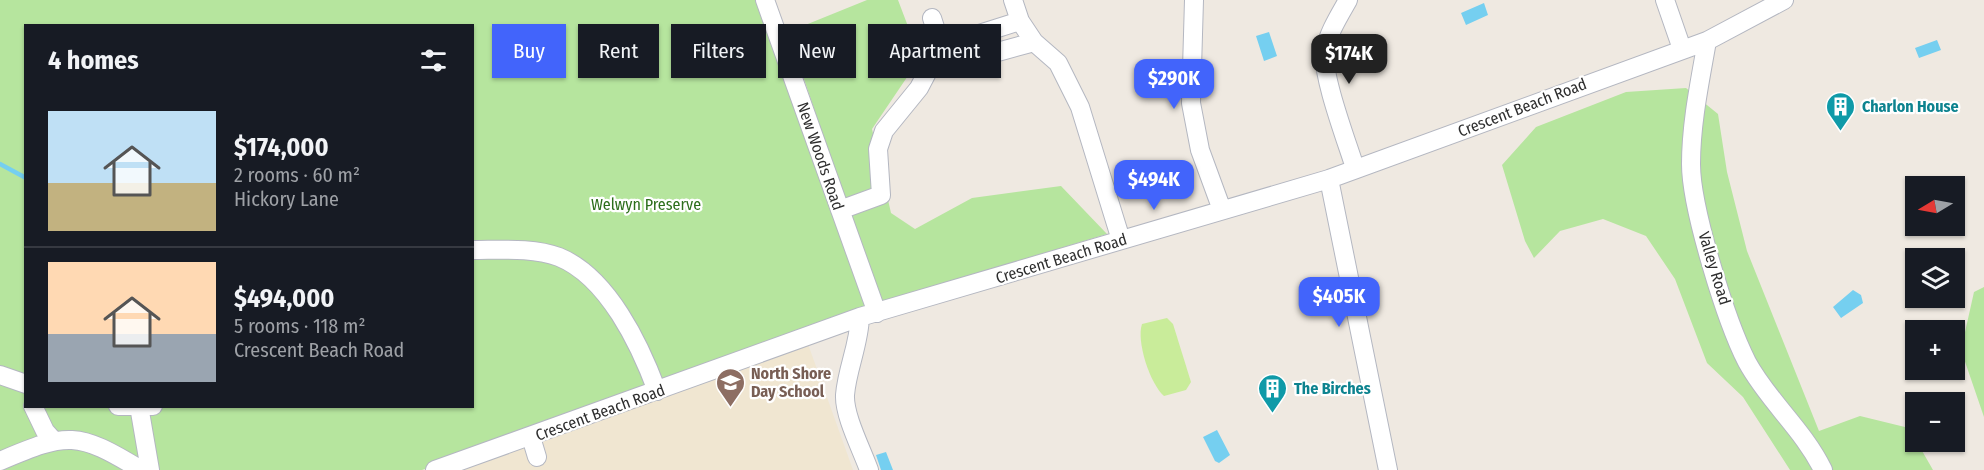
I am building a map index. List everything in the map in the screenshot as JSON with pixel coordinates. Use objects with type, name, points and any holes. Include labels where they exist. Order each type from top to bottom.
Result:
[{"type":"street","name":"New Woods Road","points":[[765,0],[840,210],[868,315]]},
{"type":"street","points":[[1013,0],[1020,21],[1034,42],[1058,63],[1080,107],[1121,240]]},
{"type":"street","points":[[1194,0],[1191,104],[1200,150],[1222,210]]},
{"type":"street","points":[[1348,0],[1330,33],[1324,53],[1327,73],[1355,168]]},
{"type":"street","points":[[1665,0],[1682,49]]},
{"type":"street","name":"Crescent Beach Road","points":[[435,470],[868,315],[1329,179],[1707,41],[1784,0]]},
{"type":"street","points":[[932,18],[934,24]]},
{"type":"street","points":[[1001,27],[1020,21]]},
{"type":"street","name":"Valley Road","points":[[1707,41],[1695,115],[1691,162],[1703,230],[1724,301],[1746,361],[1762,385],[1811,445],[1823,470]]},
{"type":"street","points":[[1001,51],[1034,42]]},
{"type":"street","points":[[840,210],[881,195],[878,149],[884,131],[919,88],[924,78]]},
{"type":"street","points":[[1329,179],[1388,470]]},
{"type":"street","points":[[474,250],[518,250],[559,257],[598,284],[629,329],[657,391]]},
{"type":"street","points":[[868,315],[859,336],[845,394],[846,407],[869,470]]},
{"type":"street","points":[[0,375],[24,383]]},
{"type":"street","points":[[34,408],[45,431],[54,441]]},
{"type":"street","points":[[139,408],[150,470]]},
{"type":"street","points":[[531,437],[540,465]]},
{"type":"street","points":[[0,461],[65,438],[90,442],[141,470]]},
{"type":"shaded area","name":"North Shore Day School","points":[[808,344],[853,470],[451,470]]},
{"type":"green space","name":"Welwyn Preserve","points":[[0,0],[756,0],[765,24],[671,24],[671,78],[766,78],[766,28],[778,61],[778,78],[784,78],[867,308],[422,470],[0,470]]},
{"type":"green space","points":[[867,0],[898,0],[907,24],[868,24],[868,78],[906,78],[872,129],[891,213],[915,229],[972,198],[1061,186],[1107,234],[880,303],[804,78],[856,78],[856,24],[808,24]]},
{"type":"green space","points":[[1686,88],[1718,114],[1727,172],[1747,251],[1819,431],[1860,416],[1905,427],[1905,452],[1923,452],[1933,470],[1790,470],[1743,397],[1707,363],[1675,279],[1646,236],[1603,219],[1560,231],[1534,258],[1525,241],[1502,165],[1536,127],[1626,92]]},
{"type":"green space","points":[[1984,287],[1984,417],[1965,362],[1965,332],[1974,292]]},
{"type":"green space","points":[[1167,318],[1173,324],[1191,382],[1186,390],[1164,396],[1149,372],[1141,341],[1141,331],[1142,324]]},
{"type":"water","points":[[1484,3],[1488,15],[1466,25],[1461,13]]},
{"type":"water","points":[[1269,32],[1277,56],[1264,61],[1256,36]]},
{"type":"water","points":[[1937,40],[1941,50],[1919,58],[1915,48]]},
{"type":"water","points":[[1853,290],[1861,295],[1863,303],[1841,318],[1833,307]]},
{"type":"water","points":[[1217,430],[1230,455],[1219,463],[1215,461],[1203,437]]},
{"type":"water","points":[[886,452],[893,470],[881,470],[876,455]]},
{"type":"waterway","points":[[0,164],[24,177]]},
{"type":"place","name":"Charlon House","points":[[1841,132]]},
{"type":"place","name":"North Shore Day School","points":[[730,408]]},
{"type":"place","name":"The Birches","points":[[1273,414]]}]
